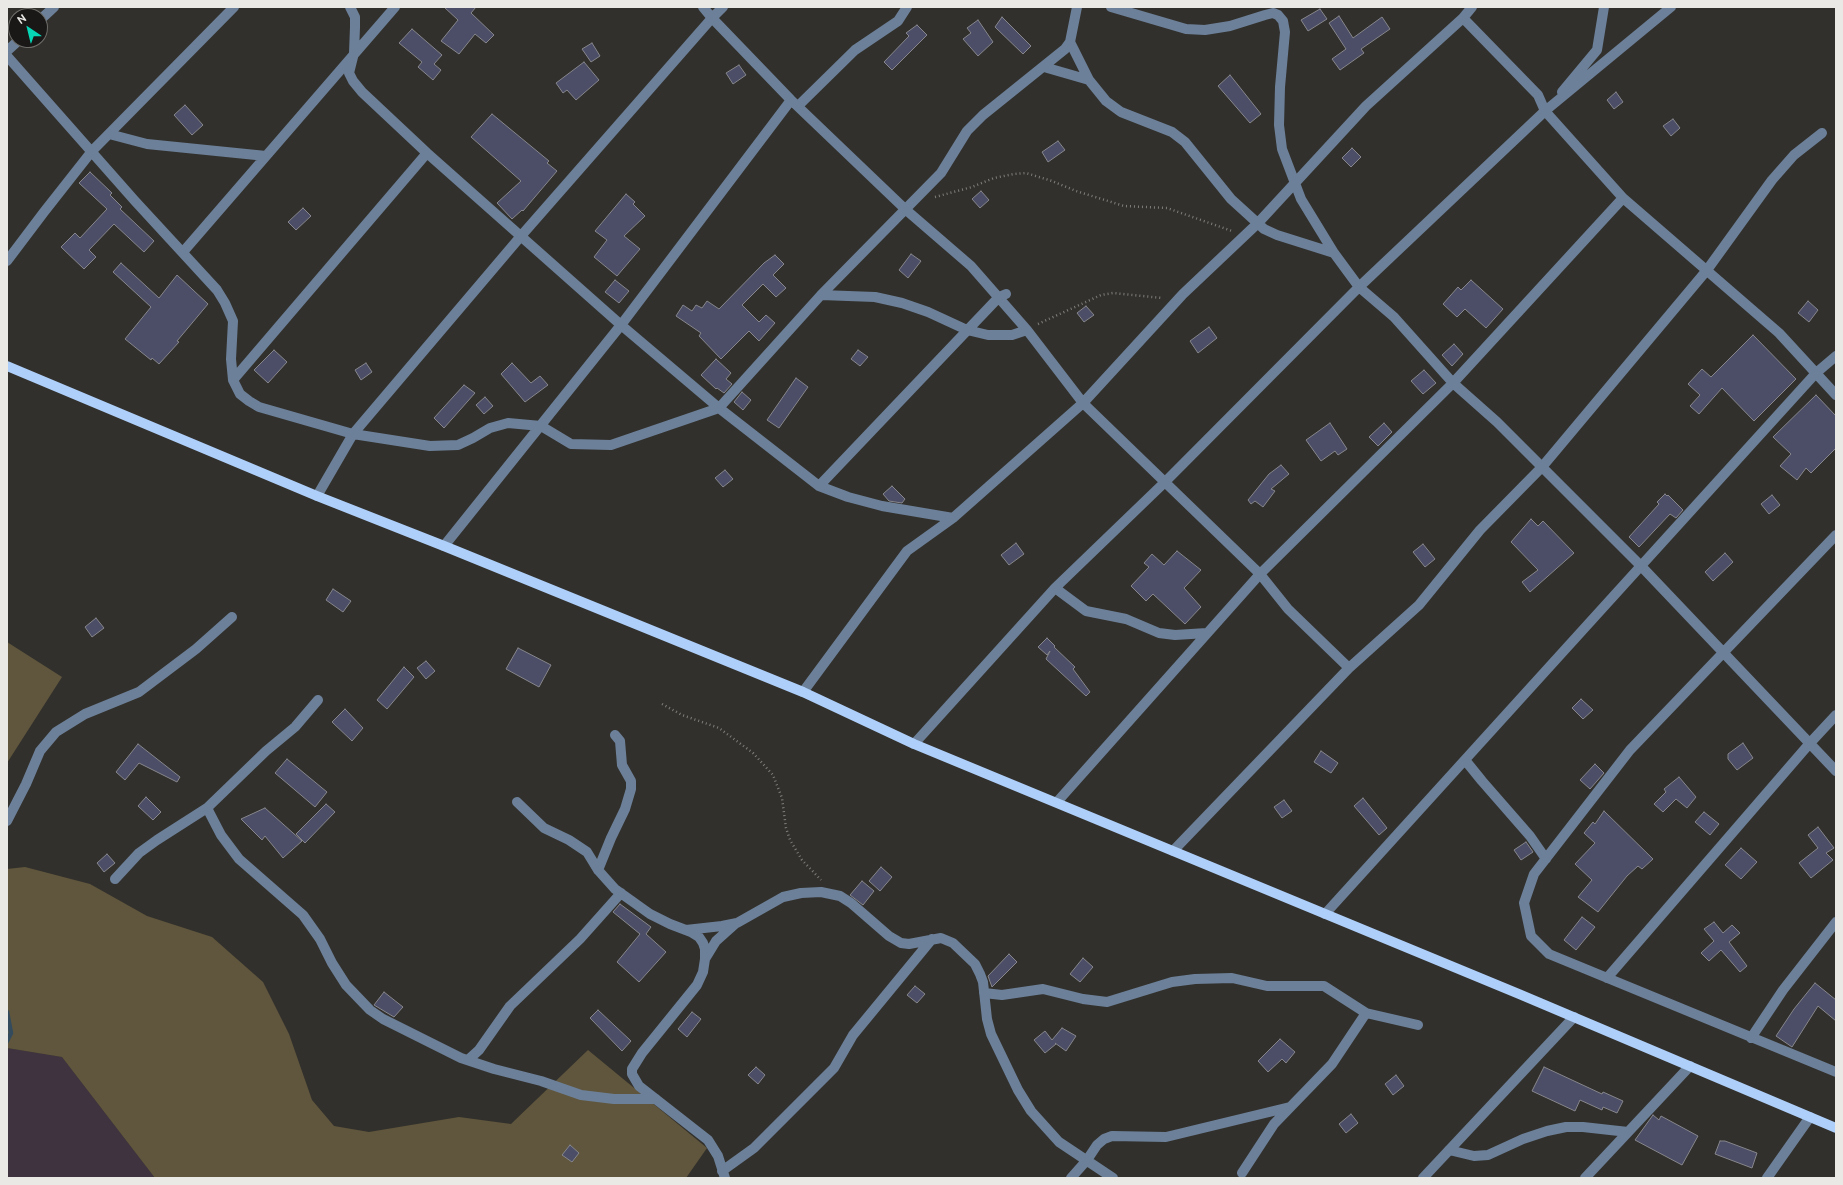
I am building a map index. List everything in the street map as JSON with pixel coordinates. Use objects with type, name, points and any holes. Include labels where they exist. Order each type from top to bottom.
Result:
[{"type":"main road","points":[[7,366],[317,496],[803,692],[914,744],[1574,1017],[1836,1128]]},
{"type":"street","points":[[7,261],[92,151],[234,7]]},
{"type":"street","points":[[350,7],[355,17],[354,53],[349,73],[353,81],[362,92],[428,153],[621,325],[720,408],[819,486],[848,497],[882,506],[954,518]]},
{"type":"street","points":[[183,252],[395,7]]},
{"type":"street","points":[[703,7],[794,103],[905,209],[1003,295],[1027,330],[1083,403],[1260,574],[1288,609],[1350,668]]},
{"type":"street","points":[[317,496],[353,434],[521,236],[723,7]]},
{"type":"street","points":[[444,546],[621,325],[794,103],[855,50],[898,21],[907,7]]},
{"type":"street","points":[[7,56],[135,201],[217,290],[225,303],[232,321],[231,359],[233,380],[240,394],[259,407],[353,434],[430,446],[458,445],[490,428],[508,423],[541,426],[571,444],[589,446],[611,445],[720,408],[821,295],[941,173],[967,131],[983,115],[1066,49],[1070,42],[1077,7]]},
{"type":"street","points":[[1111,7],[1186,29],[1205,30],[1230,26],[1273,13],[1278,15],[1283,22],[1285,32],[1280,87],[1279,125],[1282,149],[1301,199],[1334,253],[1359,287],[1394,317],[1453,383],[1497,422],[1641,566],[1836,771]]},
{"type":"street","points":[[803,692],[907,550],[954,518],[1083,403],[1183,294],[1258,223],[1294,182],[1366,106],[1463,18],[1472,7]]},
{"type":"street","points":[[1545,111],[1597,50],[1604,7]]},
{"type":"street","points":[[914,744],[1055,588],[1165,482],[1359,287],[1545,111],[1671,7]]},
{"type":"street","points":[[1463,18],[1538,95],[1545,111],[1623,198],[1779,333],[1836,395]]},
{"type":"street","points":[[1070,42],[1089,80],[1106,101],[1121,112],[1172,132],[1185,142],[1231,199],[1264,229],[1277,235],[1334,253]]},
{"type":"street","points":[[1044,67],[1089,80]]},
{"type":"street","points":[[1173,851],[1350,668],[1419,605],[1480,530],[1542,467],[1707,270],[1772,180],[1794,155],[1822,133]]},
{"type":"street","points":[[109,134],[147,144],[266,156]]},
{"type":"street","points":[[233,380],[428,153]]},
{"type":"street","points":[[1057,802],[1260,574],[1453,383],[1623,198]]},
{"type":"street","points":[[821,295],[875,297],[902,303],[928,312],[967,330],[998,335],[1012,335],[1027,330]]},
{"type":"street","points":[[819,486],[967,330],[1003,295]]},
{"type":"street","points":[[1325,914],[1816,373],[1836,356]]},
{"type":"street","points":[[1836,535],[1724,654],[1630,750],[1534,874],[1524,903],[1531,936],[1549,954],[1836,1072]]},
{"type":"street","points":[[1055,588],[1086,611],[1126,619],[1158,633],[1175,635],[1207,633]]},
{"type":"street","points":[[7,821],[26,784],[40,751],[56,732],[85,714],[139,692],[196,649],[232,617]]},
{"type":"street","points":[[114,879],[139,853],[207,808],[266,751],[295,727],[318,700]]},
{"type":"street","points":[[1607,978],[1810,743],[1836,715]]},
{"type":"street","points":[[598,870],[625,809],[631,789],[631,781],[622,764],[620,741],[615,735]]},
{"type":"street","points":[[1465,760],[1530,836],[1546,859]]},
{"type":"street","points":[[517,802],[544,828],[569,840],[587,852],[598,870],[621,893],[650,914],[700,937],[705,950],[703,972],[696,985],[642,1053],[632,1069],[635,1081],[708,1140],[718,1156],[724,1174],[754,1148],[834,1068],[853,1035],[932,939]]},
{"type":"street","points":[[207,808],[221,835],[239,859],[303,915],[320,939],[332,963],[346,985],[370,1010],[414,1035],[468,1060],[494,1069],[542,1081],[581,1096],[614,1099],[656,1099]]},
{"type":"street","points":[[705,959],[716,941],[737,923],[783,897],[801,893],[821,892],[841,897],[851,903],[889,936],[901,943],[909,944],[941,938],[953,943],[975,964],[983,982],[990,1034],[1018,1090],[1031,1111],[1059,1142],[1113,1178]]},
{"type":"street","points":[[468,1060],[479,1050],[510,1006],[580,939],[621,893]]},
{"type":"street","points":[[1751,1038],[1783,990],[1836,922]]},
{"type":"street","points":[[686,930],[737,923]]},
{"type":"street","points":[[984,993],[1002,995],[1042,989],[1083,999],[1107,1002],[1172,982],[1195,979],[1232,978],[1267,986],[1324,986],[1366,1013],[1418,1025]]},
{"type":"street","points":[[1242,1173],[1274,1124],[1332,1064],[1366,1013]]},
{"type":"street","points":[[1423,1178],[1574,1017]]},
{"type":"street","points":[[1585,1178],[1690,1066]]},
{"type":"street","points":[[1071,1178],[1087,1160],[1097,1145],[1104,1139],[1112,1136],[1166,1137],[1290,1107]]},
{"type":"street","points":[[1767,1178],[1810,1117]]},
{"type":"street","points":[[1449,1150],[1474,1156],[1488,1156],[1523,1139],[1547,1131],[1566,1127],[1582,1127],[1628,1132]]},
{"type":"path","points":[[933,197],[972,187],[994,178],[1026,173],[1124,206],[1138,208],[1159,207],[1176,211],[1245,236]]},
{"type":"path","points":[[1027,330],[1042,321],[1060,315],[1087,300],[1101,295],[1113,293],[1161,298],[1183,294]]},
{"type":"path","points":[[662,704],[682,715],[719,728],[753,753],[769,770],[773,775],[782,798],[790,840],[802,860],[841,897]]},
{"type":"shaded area","points":[[7,642],[62,677],[7,763]]},
{"type":"shaded area","points":[[25,867],[90,884],[147,916],[212,937],[263,982],[289,1034],[312,1100],[334,1126],[369,1132],[459,1117],[511,1124],[588,1050],[707,1148],[686,1178],[155,1178],[62,1057],[7,1048],[7,869]]},
{"type":"shaded area","points":[[7,1048],[62,1057],[155,1178],[7,1178]]},
{"type":"building","points":[[444,7],[476,7],[471,13],[494,35],[486,43],[475,34],[459,54],[441,41],[458,20]]},
{"type":"building","points":[[1320,9],[1327,19],[1308,31],[1301,20]]},
{"type":"building","points":[[1339,16],[1353,38],[1382,17],[1390,29],[1361,49],[1364,53],[1340,70],[1332,59],[1346,49],[1329,23]]},
{"type":"building","points":[[1002,17],[1031,46],[1023,54],[995,27]]},
{"type":"building","points":[[978,20],[993,42],[978,56],[963,39],[971,33],[967,28]]},
{"type":"building","points":[[917,25],[927,35],[892,70],[884,62],[909,36],[906,33]]},
{"type":"building","points":[[412,29],[442,55],[434,64],[441,70],[433,80],[418,67],[422,62],[399,43]]},
{"type":"building","points":[[592,43],[600,56],[591,62],[582,49]]},
{"type":"building","points":[[584,62],[599,80],[576,100],[567,90],[563,93],[556,83]]},
{"type":"building","points":[[739,65],[746,75],[733,84],[726,73]]},
{"type":"building","points":[[1230,75],[1261,114],[1250,123],[1218,86]]},
{"type":"building","points":[[1616,92],[1623,102],[1614,109],[1607,100]]},
{"type":"building","points":[[185,105],[203,125],[192,135],[174,115]]},
{"type":"building","points":[[492,114],[549,161],[547,163],[557,171],[523,211],[522,210],[512,219],[497,203],[521,181],[471,137]]},
{"type":"building","points":[[1673,119],[1680,128],[1671,136],[1663,126]]},
{"type":"building","points":[[1058,141],[1065,150],[1048,162],[1042,152]]},
{"type":"building","points":[[1352,148],[1361,157],[1351,167],[1342,158]]},
{"type":"building","points":[[90,172],[112,193],[110,195],[122,207],[120,209],[154,241],[144,252],[114,224],[89,250],[96,257],[84,269],[61,247],[75,233],[80,238],[107,209],[79,183]]},
{"type":"building","points":[[981,191],[989,200],[980,208],[972,199]]},
{"type":"building","points":[[626,194],[635,202],[633,204],[645,216],[624,236],[640,249],[617,276],[594,257],[607,240],[595,231]]},
{"type":"building","points":[[303,208],[311,216],[296,230],[288,222]]},
{"type":"building","points":[[911,254],[921,261],[908,278],[899,270]]},
{"type":"building","points":[[775,255],[784,264],[773,275],[786,288],[776,297],[763,284],[742,305],[759,322],[766,315],[775,323],[759,341],[749,331],[721,359],[699,336],[701,333],[676,316],[683,305],[692,311],[696,305],[702,308],[707,301],[719,309],[764,263]]},
{"type":"building","points":[[121,263],[159,298],[177,275],[208,304],[177,341],[179,342],[159,364],[152,358],[151,360],[125,339],[151,307],[113,272]]},
{"type":"building","points":[[615,280],[629,291],[619,303],[605,292]]},
{"type":"building","points":[[1471,280],[1503,309],[1486,328],[1465,309],[1457,317],[1443,304],[1458,287],[1461,290]]},
{"type":"building","points":[[1808,301],[1818,310],[1809,322],[1798,313]]},
{"type":"building","points":[[1086,306],[1094,315],[1084,322],[1077,313]]},
{"type":"building","points":[[1209,327],[1217,338],[1198,353],[1190,341]]},
{"type":"building","points":[[1753,335],[1796,379],[1754,421],[1722,388],[1699,414],[1690,406],[1700,395],[1688,384],[1702,369],[1711,377]]},
{"type":"building","points":[[1454,344],[1463,354],[1452,366],[1442,355]]},
{"type":"building","points":[[274,350],[287,362],[268,383],[254,370]]},
{"type":"building","points":[[858,350],[868,357],[860,366],[851,359]]},
{"type":"building","points":[[716,359],[731,373],[726,379],[732,384],[724,393],[717,388],[716,389],[701,375]]},
{"type":"building","points":[[366,363],[372,372],[361,380],[355,370]]},
{"type":"building","points":[[512,363],[531,383],[540,376],[548,385],[525,402],[501,374]]},
{"type":"building","points":[[1424,370],[1436,383],[1423,394],[1411,381]]},
{"type":"building","points":[[796,378],[808,387],[779,428],[767,420]]},
{"type":"building","points":[[464,385],[475,393],[444,428],[434,418]]},
{"type":"building","points":[[742,392],[751,400],[743,410],[734,402]]},
{"type":"building","points":[[1816,395],[1836,416],[1836,448],[1811,473],[1806,468],[1797,480],[1780,466],[1791,454],[1773,437]]},
{"type":"building","points":[[485,397],[493,406],[484,414],[476,405]]},
{"type":"building","points":[[1330,423],[1347,449],[1338,455],[1335,451],[1321,461],[1306,440]]},
{"type":"building","points":[[1384,423],[1392,432],[1378,446],[1369,437]]},
{"type":"building","points":[[1281,465],[1289,474],[1271,489],[1275,491],[1263,507],[1255,501],[1251,504],[1248,500],[1269,474]]},
{"type":"building","points":[[725,470],[733,479],[723,487],[715,478]]},
{"type":"building","points":[[892,486],[905,499],[902,503],[889,501],[883,494]]},
{"type":"building","points":[[1665,494],[1667,496],[1668,495],[1683,510],[1676,518],[1670,514],[1639,547],[1629,537],[1659,504],[1657,502]]},
{"type":"building","points":[[1772,495],[1780,505],[1769,514],[1761,504]]},
{"type":"building","points":[[1531,519],[1538,526],[1543,521],[1574,553],[1530,592],[1522,582],[1538,570],[1511,542]]},
{"type":"building","points":[[1016,543],[1024,554],[1009,565],[1001,555]]},
{"type":"building","points":[[1423,544],[1435,559],[1425,567],[1413,552]]},
{"type":"building","points":[[1177,551],[1201,570],[1184,588],[1201,607],[1185,624],[1153,594],[1146,601],[1131,586],[1149,567],[1144,563],[1152,554],[1164,565]]},
{"type":"building","points":[[1725,553],[1733,562],[1713,581],[1705,572]]},
{"type":"building","points":[[333,589],[351,601],[343,612],[326,600]]},
{"type":"building","points":[[96,618],[104,628],[92,637],[85,627]]},
{"type":"building","points":[[1047,638],[1055,646],[1054,647],[1075,667],[1073,669],[1090,692],[1086,696],[1046,659],[1050,651],[1047,655],[1038,647]]},
{"type":"building","points":[[518,648],[551,665],[539,687],[506,669]]},
{"type":"building","points":[[426,661],[435,671],[426,679],[417,668]]},
{"type":"building","points":[[404,667],[414,677],[387,709],[377,700]]},
{"type":"building","points":[[1581,699],[1593,710],[1583,719],[1572,708]]},
{"type":"building","points":[[345,709],[363,728],[352,741],[332,722]]},
{"type":"building","points":[[1743,743],[1753,758],[1737,770],[1728,759],[1728,754]]},
{"type":"building","points":[[138,744],[180,777],[177,782],[139,763],[125,780],[116,772]]},
{"type":"building","points":[[1321,751],[1338,763],[1331,773],[1314,762]]},
{"type":"building","points":[[287,759],[327,792],[315,807],[275,773]]},
{"type":"building","points":[[1595,764],[1604,773],[1590,789],[1580,780]]},
{"type":"building","points":[[1679,777],[1696,797],[1687,808],[1676,799],[1663,812],[1654,804],[1666,792],[1664,789]]},
{"type":"building","points":[[146,797],[161,812],[153,820],[138,806]]},
{"type":"building","points":[[1363,798],[1387,828],[1379,835],[1354,806]]},
{"type":"building","points":[[1284,800],[1292,811],[1282,818],[1274,807]]},
{"type":"building","points":[[326,804],[335,812],[305,843],[296,834]]},
{"type":"building","points":[[265,808],[302,841],[283,858],[265,836],[262,840],[241,819]]},
{"type":"building","points":[[1604,811],[1653,859],[1642,869],[1638,866],[1627,876],[1598,912],[1578,897],[1592,880],[1575,864],[1595,843],[1584,833],[1593,822],[1595,824]]},
{"type":"building","points":[[1704,812],[1719,824],[1710,835],[1695,822]]},
{"type":"building","points":[[1818,827],[1834,848],[1826,853],[1833,860],[1811,878],[1799,863],[1818,848],[1808,835]]},
{"type":"building","points":[[1526,842],[1533,852],[1521,860],[1514,850]]},
{"type":"building","points":[[1741,848],[1757,862],[1741,879],[1725,865]]},
{"type":"building","points":[[107,854],[115,863],[104,872],[97,863]]},
{"type":"building","points":[[881,867],[892,877],[880,891],[869,881]]},
{"type":"building","points":[[862,881],[874,891],[863,905],[850,895]]},
{"type":"building","points":[[620,904],[651,927],[646,934],[666,952],[639,982],[617,962],[640,934],[613,912]]},
{"type":"building","points":[[1582,917],[1595,927],[1576,950],[1564,940]]},
{"type":"building","points":[[1714,922],[1723,933],[1732,925],[1740,933],[1729,942],[1747,966],[1740,972],[1721,950],[1709,961],[1701,953],[1714,941],[1704,929]]},
{"type":"building","points":[[1009,954],[1017,962],[992,987],[988,976]]},
{"type":"building","points":[[1083,958],[1093,967],[1080,982],[1070,974]]},
{"type":"building","points":[[1815,983],[1836,1000],[1836,1021],[1818,1006],[1792,1047],[1776,1036],[1794,1009]]},
{"type":"building","points":[[915,986],[925,994],[917,1003],[907,995]]},
{"type":"building","points":[[384,992],[403,1007],[394,1017],[374,1005]]},
{"type":"building","points":[[598,1010],[631,1041],[622,1051],[590,1018]]},
{"type":"building","points":[[692,1012],[701,1019],[687,1037],[678,1029]]},
{"type":"building","points":[[1062,1028],[1076,1036],[1066,1051],[1055,1043],[1056,1044],[1045,1053],[1034,1040],[1045,1031],[1052,1040]]},
{"type":"building","points":[[1280,1039],[1295,1052],[1286,1063],[1282,1059],[1268,1072],[1258,1061]]},
{"type":"building","points":[[756,1067],[765,1075],[758,1084],[748,1075]]},
{"type":"building","points":[[1544,1067],[1602,1094],[1603,1092],[1623,1101],[1617,1113],[1603,1107],[1602,1110],[1580,1100],[1575,1111],[1532,1091]]},
{"type":"building","points":[[1396,1075],[1404,1086],[1393,1095],[1385,1084]]},
{"type":"building","points":[[1351,1114],[1358,1123],[1346,1133],[1339,1124]]},
{"type":"building","points":[[1653,1115],[1659,1120],[1661,1116],[1698,1136],[1682,1165],[1635,1140]]},
{"type":"building","points":[[1720,1141],[1725,1141],[1757,1153],[1752,1168],[1715,1154]]},
{"type":"building","points":[[570,1145],[579,1153],[572,1162],[562,1155]]},
{"type":"waterway","points":[[7,1012],[11,1033],[7,1041]]}]
